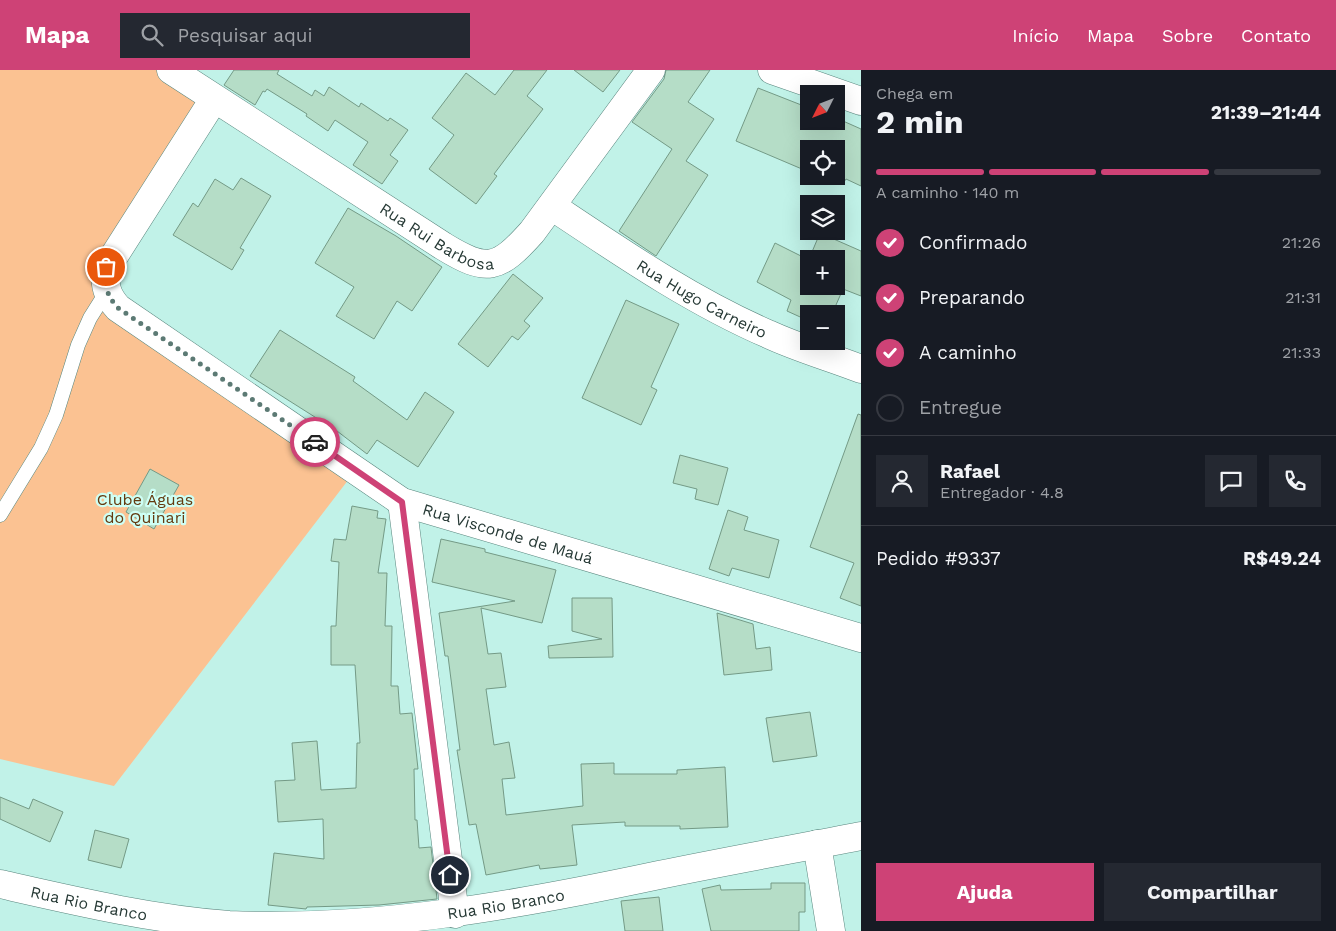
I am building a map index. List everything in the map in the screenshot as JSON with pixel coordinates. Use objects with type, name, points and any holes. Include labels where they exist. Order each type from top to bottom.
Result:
[{"type":"street","name":"Rua Rui Barbosa","points":[[171,70],[443,246],[472,262],[494,264],[511,255],[553,207],[651,70]]},
{"type":"street","points":[[772,70],[861,101]]},
{"type":"street","points":[[107,291],[105,284],[106,267],[214,98]]},
{"type":"street","name":"Rua Hugo Carneiro","points":[[553,207],[631,259],[706,303],[769,335],[861,369]]},
{"type":"street","name":"Rua Visconde de Mauá","points":[[107,291],[114,305],[134,320],[402,502],[861,638]]},
{"type":"street","points":[[402,502],[455,914]]},
{"type":"street","name":"Rua Rio Branco","points":[[0,884],[150,916],[230,925],[346,924],[408,921],[576,893],[861,836]]},
{"type":"street","points":[[817,844],[831,931]]},
{"type":"lane","points":[[0,515],[41,448],[56,415],[78,345],[90,318],[107,291]]},
{"type":"green space","name":"Clube Águas do Quinari","points":[[0,70],[156,70],[203,101],[97,279],[352,475],[114,786],[0,759]]},
{"type":"building","points":[[234,70],[279,70],[277,74],[312,96],[315,90],[324,96],[329,87],[359,107],[361,103],[388,121],[390,118],[408,130],[390,155],[398,161],[382,184],[353,165],[368,142],[335,120],[328,131],[306,116],[307,114],[267,89],[265,92],[263,91],[255,105],[224,85]]},
{"type":"building","points":[[514,70],[547,70],[527,96],[543,109],[494,174],[497,176],[476,204],[429,169],[454,135],[432,118],[466,73],[495,95]]},
{"type":"building","points":[[574,70],[620,70],[603,92]]},
{"type":"building","points":[[666,70],[710,70],[688,102],[714,119],[686,161],[708,175],[656,256],[619,231],[672,149],[632,122],[664,79]]},
{"type":"building","points":[[758,88],[800,104],[800,130],[845,130],[845,122],[861,129],[861,186],[846,179],[845,180],[845,140],[800,140],[800,168],[736,141]]},
{"type":"building","points":[[241,178],[271,196],[240,248],[244,250],[232,270],[173,235],[193,203],[198,207],[215,179],[233,190]]},
{"type":"building","points":[[348,208],[396,236],[442,267],[412,311],[397,301],[374,339],[336,316],[354,287],[315,263]]},
{"type":"building","points":[[817,240],[836,240],[861,251],[861,296],[845,290],[845,250],[813,250]]},
{"type":"building","points":[[775,243],[800,256],[800,295],[840,295],[836,305],[800,305],[800,317],[787,311],[791,300],[757,282]]},
{"type":"building","points":[[513,274],[543,298],[524,321],[530,326],[518,340],[512,336],[488,367],[458,344]]},
{"type":"building","points":[[626,300],[679,324],[651,387],[657,390],[641,425],[582,398]]},
{"type":"building","points":[[280,330],[355,377],[353,381],[407,420],[425,392],[454,412],[418,467],[377,440],[367,454],[337,431],[250,376]]},
{"type":"building","points":[[858,414],[861,415],[861,606],[840,598],[854,563],[810,547]]},
{"type":"building","points":[[680,455],[728,468],[718,505],[695,499],[697,489],[673,483]]},
{"type":"building","points":[[150,469],[179,485],[154,529],[126,512]]},
{"type":"building","points":[[352,506],[378,511],[377,518],[386,519],[378,573],[387,573],[385,626],[392,626],[391,686],[398,686],[400,714],[412,713],[418,769],[414,769],[415,820],[417,820],[419,848],[431,847],[437,899],[379,905],[307,907],[306,909],[268,905],[274,853],[324,859],[323,819],[278,822],[275,781],[295,780],[292,743],[317,741],[321,790],[356,788],[357,743],[360,743],[355,665],[331,665],[331,626],[336,626],[339,562],[331,561],[334,539],[346,540]]},
{"type":"building","points":[[728,510],[748,517],[744,530],[779,540],[769,578],[732,568],[729,576],[709,569]]},
{"type":"building","points":[[441,539],[485,549],[485,552],[556,570],[542,623],[481,608],[488,654],[501,653],[506,687],[486,689],[494,745],[509,742],[515,778],[502,779],[506,815],[583,806],[581,764],[614,763],[614,774],[677,774],[677,770],[725,767],[728,827],[680,829],[680,826],[625,826],[625,822],[572,825],[577,865],[540,869],[539,865],[486,875],[476,824],[469,825],[457,750],[460,750],[448,656],[445,656],[439,613],[515,601],[432,582]]},
{"type":"building","points":[[572,598],[612,598],[613,657],[549,658],[548,646],[602,639],[572,631]]},
{"type":"building","points":[[717,613],[753,624],[756,649],[770,647],[772,670],[724,675]]},
{"type":"building","points":[[810,712],[817,756],[773,762],[766,718]]},
{"type":"building","points":[[0,797],[29,809],[33,799],[63,812],[50,842],[0,819]]},
{"type":"building","points":[[95,830],[129,839],[121,868],[88,860]]},
{"type":"building","points":[[771,883],[805,883],[805,912],[799,912],[799,931],[711,931],[702,889],[720,885],[721,890],[771,889]]},
{"type":"building","points":[[659,897],[663,931],[625,931],[621,901]]},
{"type":"way so far","points":[[106,267],[105,284],[107,291],[111,301],[118,308],[315,442]]},
{"type":"route","points":[[315,442],[402,502],[450,875]]}]
